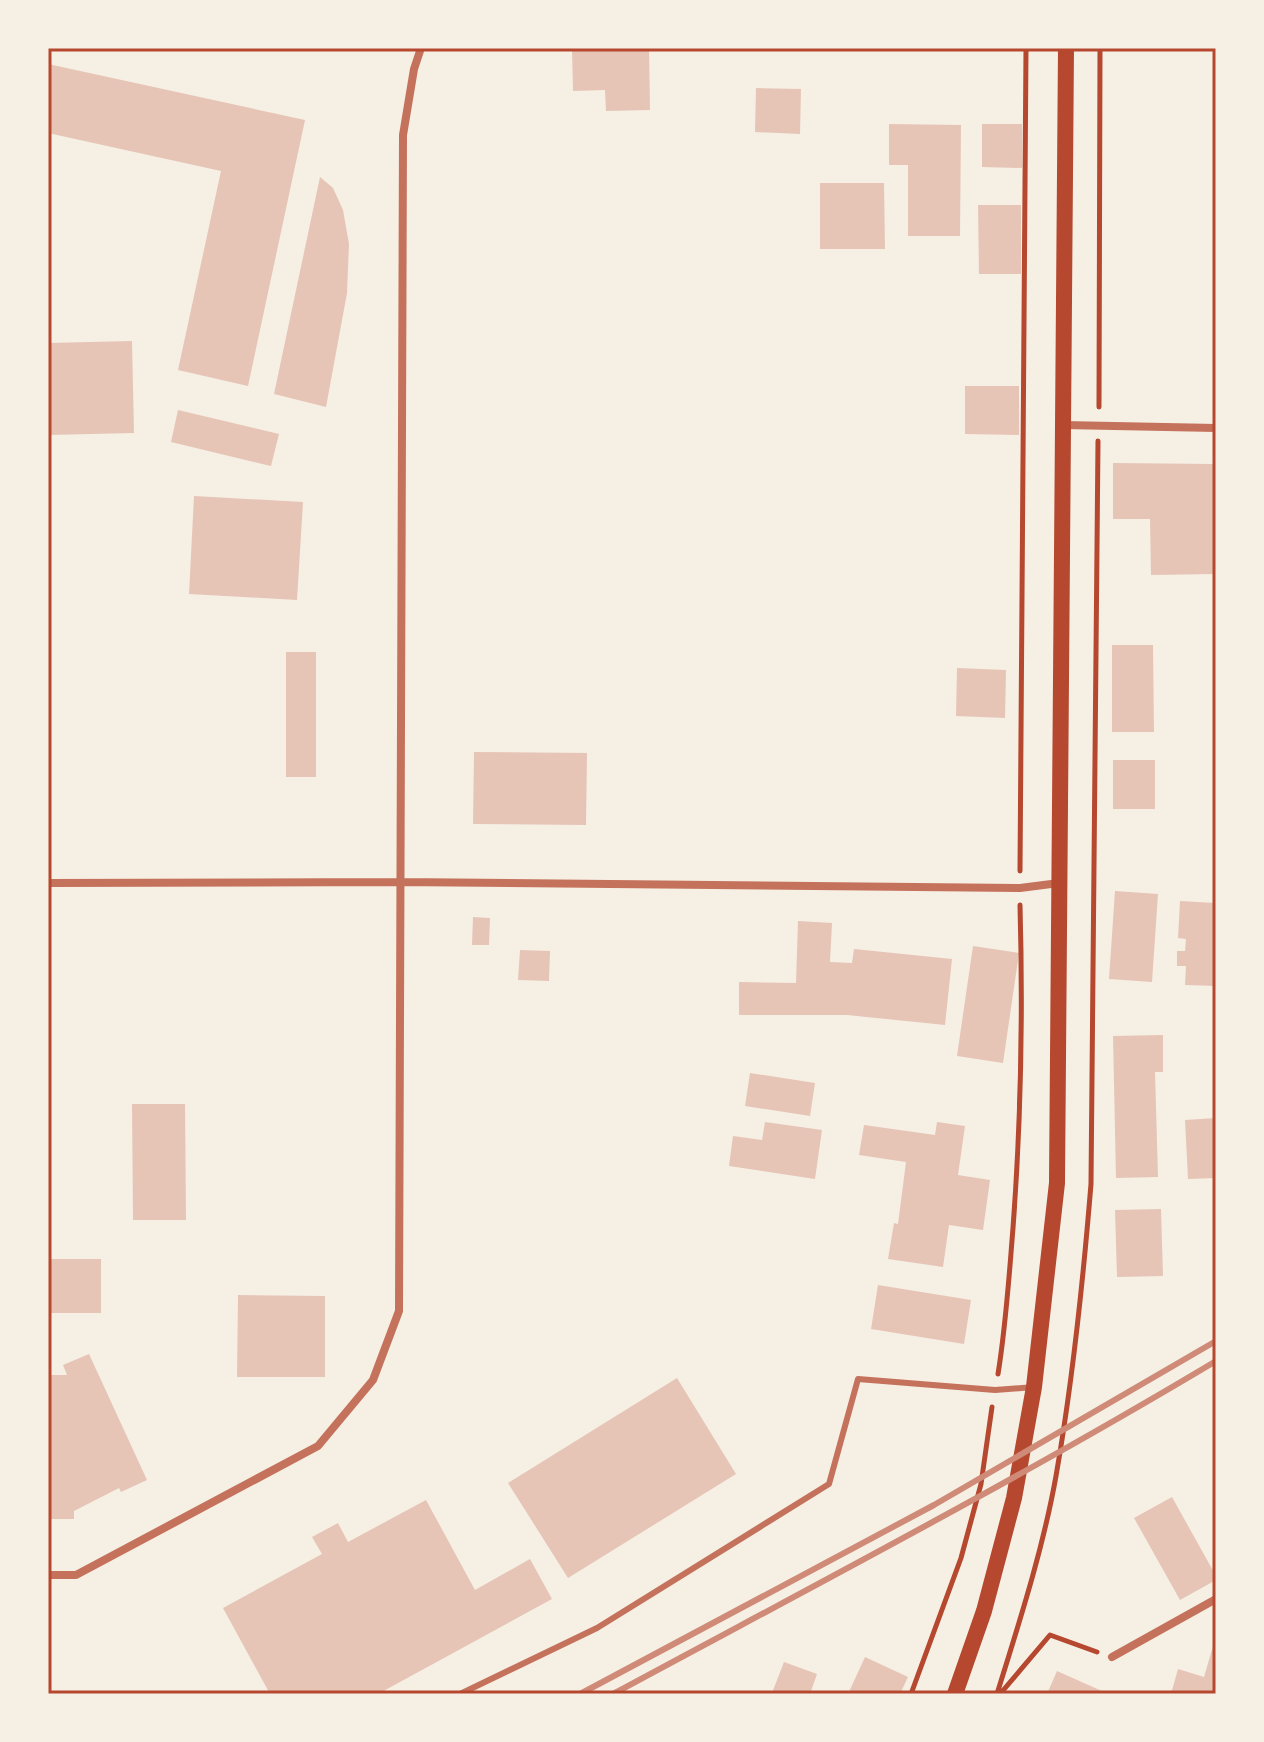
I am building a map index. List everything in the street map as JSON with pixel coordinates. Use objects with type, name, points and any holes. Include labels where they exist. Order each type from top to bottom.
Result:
[{"type":"main road","points":[[955,1694],[984,1611],[1014,1498],[1034,1387],[1057,1183],[1066,48]]},
{"type":"street","points":[[48,1575],[76,1575],[318,1446],[373,1380],[399,1311],[403,135],[414,69],[421,48]]},
{"type":"street","points":[[1062,425],[1216,428]]},
{"type":"street","points":[[48,883],[399,882],[1020,888],[1060,883]]},
{"type":"street","points":[[1112,1657],[1216,1599]]},
{"type":"lane","points":[[460,1694],[597,1628],[829,1484],[858,1379],[995,1390],[1034,1387]]},
{"type":"path","points":[[1000,1694],[1050,1635],[1112,1657]]},
{"type":"building","points":[[572,48],[649,48],[650,110],[606,111],[605,90],[573,91]]},
{"type":"building","points":[[48,64],[305,120],[248,386],[178,370],[221,171],[48,133]]},
{"type":"building","points":[[756,88],[801,89],[800,134],[755,132]]},
{"type":"building","points":[[889,124],[961,125],[960,236],[908,236],[908,165],[889,165]]},
{"type":"building","points":[[982,124],[1022,124],[1022,168],[982,167]]},
{"type":"building","points":[[320,177],[333,188],[343,210],[349,244],[347,293],[326,407],[274,394]]},
{"type":"building","points":[[820,183],[884,183],[885,249],[820,249]]},
{"type":"building","points":[[978,205],[1021,205],[1021,274],[979,274]]},
{"type":"building","points":[[132,341],[134,433],[48,435],[48,343]]},
{"type":"building","points":[[965,386],[1019,386],[1019,435],[965,434]]},
{"type":"building","points":[[178,410],[279,434],[271,466],[171,442]]},
{"type":"building","points":[[1113,463],[1216,464],[1216,574],[1151,575],[1150,519],[1113,519]]},
{"type":"building","points":[[194,496],[303,502],[297,600],[189,594]]},
{"type":"building","points":[[1112,645],[1153,645],[1154,732],[1112,732]]},
{"type":"building","points":[[286,652],[316,652],[316,777],[286,777]]},
{"type":"building","points":[[957,668],[1006,670],[1005,718],[956,716]]},
{"type":"building","points":[[474,752],[587,753],[586,825],[473,824]]},
{"type":"building","points":[[1113,760],[1155,760],[1155,809],[1113,809]]},
{"type":"building","points":[[1115,891],[1158,894],[1152,982],[1109,979]]},
{"type":"building","points":[[1180,901],[1215,903],[1213,939],[1216,939],[1216,986],[1185,985],[1186,966],[1177,966],[1177,951],[1185,951],[1186,939],[1178,938]]},
{"type":"building","points":[[473,917],[490,918],[489,945],[472,945]]},
{"type":"building","points":[[798,921],[832,923],[830,962],[852,963],[854,949],[952,959],[945,1025],[847,1015],[739,1015],[739,982],[796,983]]},
{"type":"building","points":[[973,946],[1019,953],[1003,1063],[957,1056]]},
{"type":"building","points":[[520,950],[550,951],[549,981],[518,980]]},
{"type":"building","points":[[1163,1035],[1163,1072],[1155,1072],[1158,1177],[1116,1178],[1113,1036]]},
{"type":"building","points":[[750,1073],[815,1083],[810,1116],[745,1106]]},
{"type":"building","points":[[132,1104],[185,1104],[186,1220],[133,1220]]},
{"type":"building","points":[[1216,1118],[1216,1178],[1188,1179],[1185,1120]]},
{"type":"building","points":[[765,1122],[822,1130],[815,1179],[729,1166],[733,1136],[762,1140]]},
{"type":"building","points":[[937,1122],[965,1126],[958,1175],[990,1180],[983,1230],[949,1225],[943,1267],[888,1259],[894,1223],[898,1224],[906,1162],[859,1155],[864,1125],[935,1135]]},
{"type":"building","points":[[1161,1209],[1163,1276],[1117,1277],[1115,1210]]},
{"type":"building","points":[[48,1259],[101,1259],[101,1313],[49,1313]]},
{"type":"building","points":[[878,1285],[971,1300],[964,1344],[871,1329]]},
{"type":"building","points":[[238,1295],[325,1296],[325,1377],[237,1377]]},
{"type":"building","points":[[89,1354],[147,1480],[121,1492],[119,1488],[74,1511],[74,1519],[48,1519],[48,1375],[67,1375],[63,1365]]},
{"type":"building","points":[[677,1378],[736,1474],[568,1578],[508,1483]]},
{"type":"building","points":[[1172,1497],[1216,1576],[1216,1580],[1180,1600],[1134,1518]]},
{"type":"building","points":[[426,1500],[475,1590],[530,1559],[552,1599],[378,1694],[270,1694],[223,1608],[322,1554],[312,1537],[338,1523],[348,1542]]},
{"type":"building","points":[[1213,1646],[1216,1647],[1216,1694],[1171,1694],[1178,1669],[1204,1677]]},
{"type":"building","points":[[865,1657],[908,1677],[900,1694],[848,1694]]},
{"type":"building","points":[[784,1662],[817,1674],[810,1694],[772,1693]]},
{"type":"building","points":[[1057,1671],[1104,1692],[1047,1694]]},
{"type":"railway","points":[[580,1694],[934,1505],[1216,1341]]},
{"type":"railway","points":[[613,1694],[992,1489],[1216,1361]]}]
